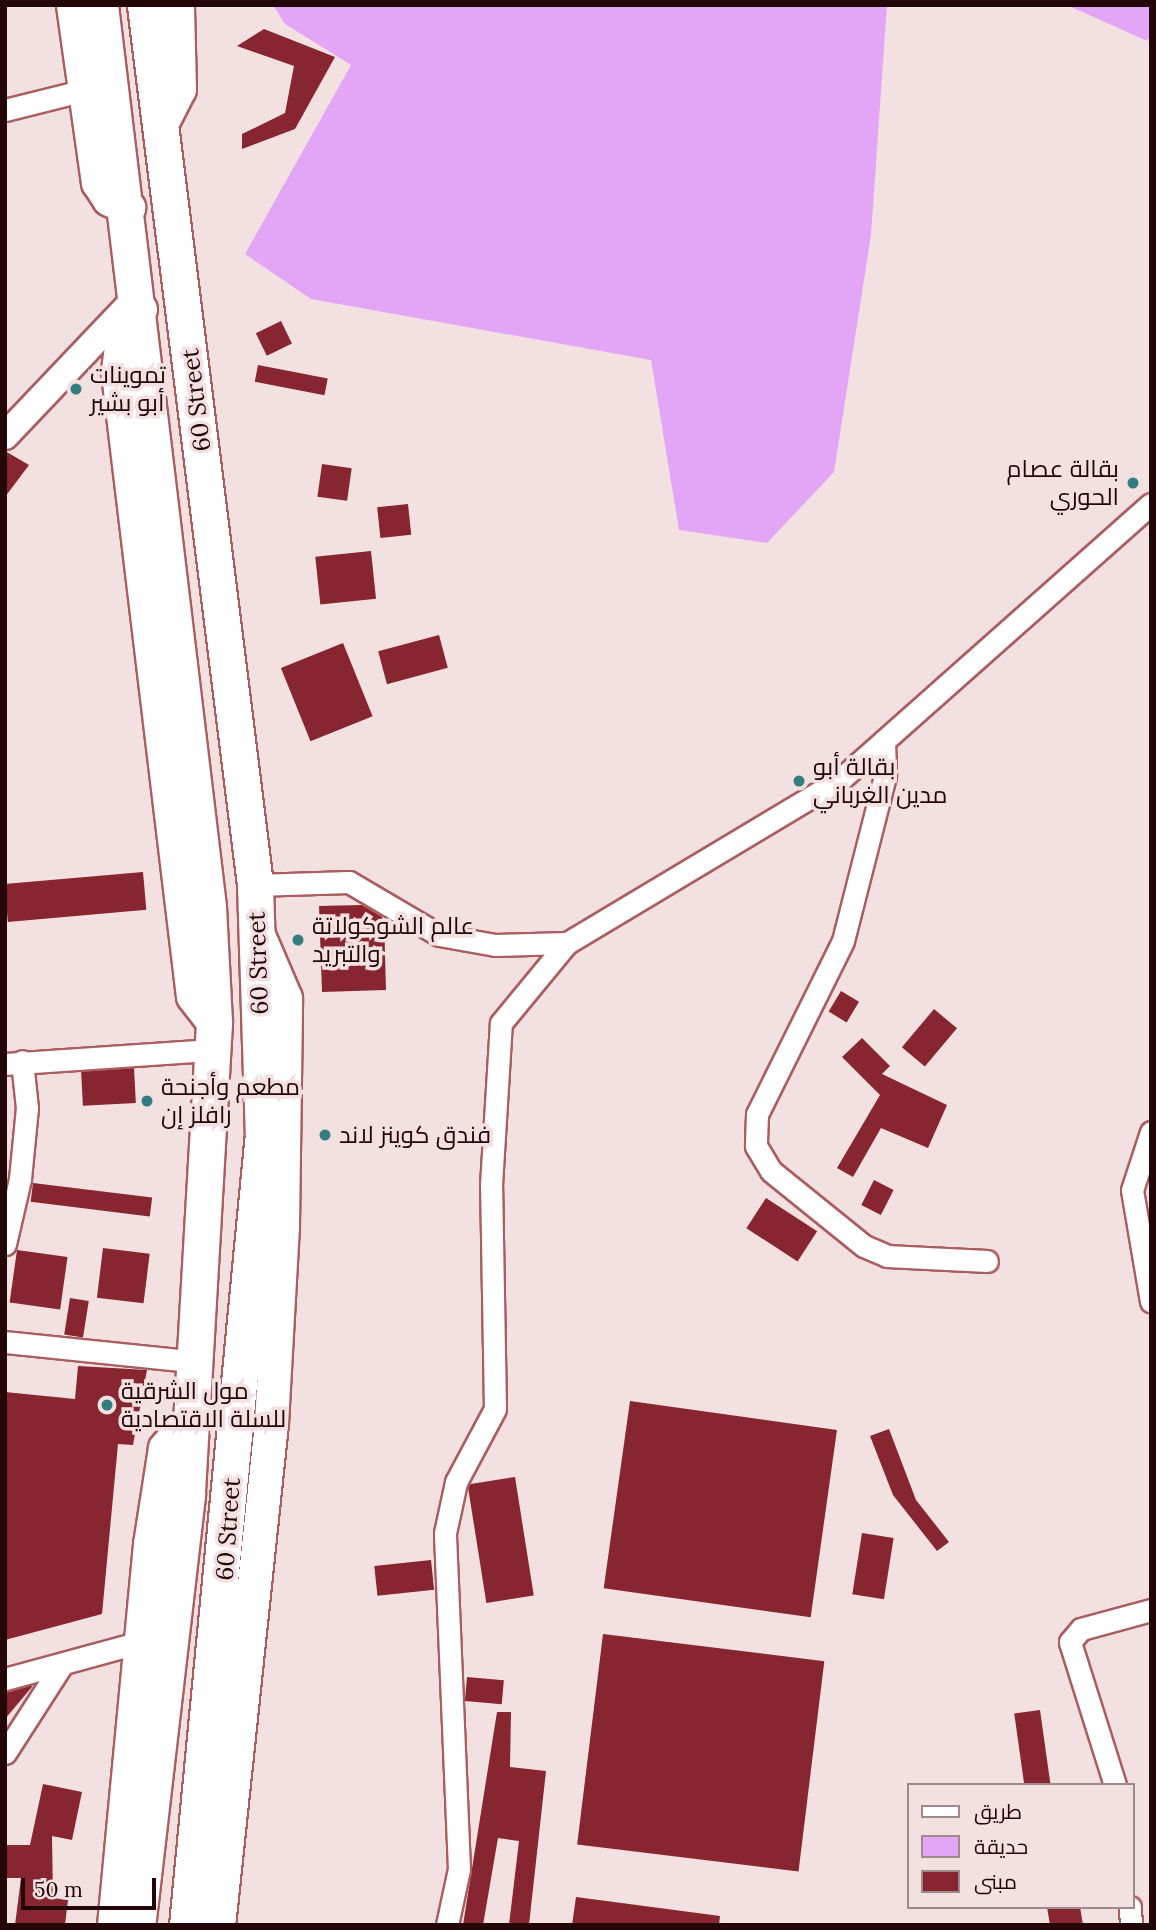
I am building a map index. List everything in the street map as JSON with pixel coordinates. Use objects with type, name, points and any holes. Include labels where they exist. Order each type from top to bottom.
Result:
[{"type":"highway","name":"60 Street","points":[[100,5],[92,49],[128,207],[139,302],[170,711],[208,908],[213,1036],[193,1416],[137,1925]]},
{"type":"highway","name":"60 Street","points":[[145,5],[162,122],[255,885],[263,1133],[234,1621],[219,1753],[187,1925]]},
{"type":"main road","points":[[73,5],[92,49],[85,90],[97,182],[109,199],[128,207]]},
{"type":"main road","points":[[162,122],[179,89],[177,5]]},
{"type":"main road","points":[[114,1925],[141,1642],[165,1448],[193,1416]]},
{"type":"main road","points":[[218,1925],[219,1753]]},
{"type":"street","points":[[5,110],[85,90]]},
{"type":"street","points":[[5,436],[139,302]]},
{"type":"street","points":[[447,1925],[459,1869],[444,1533],[456,1482],[495,1409],[491,1185],[497,1040],[512,1002],[567,943],[774,825],[884,742],[1151,504]]},
{"type":"street","points":[[884,742],[885,776],[843,941],[757,1114],[756,1146],[771,1171],[864,1247],[887,1256],[987,1261]]},
{"type":"street","points":[[255,885],[349,882],[439,935],[495,945],[567,943]]},
{"type":"street","points":[[5,1244],[20,1179],[27,1108],[14,1062],[213,1036]]},
{"type":"street","points":[[1151,1132],[1132,1190],[1151,1301]]},
{"type":"street","points":[[5,1342],[197,1362]]},
{"type":"street","points":[[1114,1783],[1070,1642],[1081,1629],[1151,1610]]},
{"type":"street","points":[[5,1679],[61,1666],[141,1642]]},
{"type":"street","points":[[5,1752],[61,1666]]},
{"type":"green space","points":[[273,5],[887,5],[871,235],[834,472],[767,543],[679,530],[651,360],[311,299],[245,254],[351,65],[285,24]]},
{"type":"green space","points":[[1067,5],[1151,5],[1151,34],[1147,41]]},
{"type":"building","points":[[264,29],[335,57],[295,129],[242,149],[242,134],[285,113],[294,66],[237,46]]},
{"type":"building","points":[[281,321],[292,343],[267,356],[256,333]]},
{"type":"building","points":[[258,365],[328,379],[324,395],[255,382]]},
{"type":"building","points":[[5,451],[29,465],[5,497]]},
{"type":"building","points":[[322,464],[352,468],[347,501],[317,497]]},
{"type":"building","points":[[408,504],[411,535],[380,538],[377,507]]},
{"type":"building","points":[[371,551],[376,599],[320,605],[315,557]]},
{"type":"building","points":[[439,635],[448,668],[387,684],[378,651]]},
{"type":"building","points":[[343,643],[373,716],[310,741],[281,668]]},
{"type":"building","points":[[143,872],[146,910],[8,922],[5,884]]},
{"type":"building","points":[[362,905],[384,918],[386,990],[322,992],[319,906]]},
{"type":"building","points":[[841,991],[859,1002],[847,1022],[829,1012]]},
{"type":"building","points":[[934,1009],[957,1028],[925,1067],[902,1047]]},
{"type":"building","points":[[862,1038],[890,1066],[882,1074],[947,1105],[928,1148],[881,1128],[853,1177],[837,1168],[880,1095],[842,1057]]},
{"type":"building","points":[[134,1068],[136,1103],[83,1106],[81,1071]]},
{"type":"building","points":[[874,1180],[894,1190],[881,1215],[861,1205]]},
{"type":"building","points":[[33,1183],[152,1198],[150,1216],[31,1202]]},
{"type":"building","points":[[766,1198],[817,1231],[798,1261],[746,1228]]},
{"type":"building","points":[[103,1248],[150,1254],[144,1303],[97,1298]]},
{"type":"building","points":[[17,1250],[68,1257],[60,1310],[10,1302]]},
{"type":"building","points":[[70,1298],[89,1301],[83,1338],[64,1335]]},
{"type":"building","points":[[78,1366],[147,1370],[133,1445],[118,1444],[102,1614],[5,1640],[5,1392],[75,1399]]},
{"type":"building","points":[[630,1401],[837,1430],[811,1617],[604,1588]]},
{"type":"building","points":[[889,1429],[916,1500],[949,1542],[937,1551],[893,1495],[870,1436]]},
{"type":"building","points":[[515,1477],[534,1596],[486,1603],[468,1485]]},
{"type":"building","points":[[862,1533],[894,1538],[884,1599],[852,1594]]},
{"type":"building","points":[[431,1560],[434,1590],[377,1596],[374,1566]]},
{"type":"building","points":[[603,1634],[824,1661],[799,1872],[577,1844]]},
{"type":"building","points":[[467,1677],[504,1680],[502,1704],[465,1701]]},
{"type":"building","points":[[33,1685],[31,1688],[5,1719],[5,1693]]},
{"type":"building","points":[[1040,1710],[1050,1783],[1024,1783],[1014,1714]]},
{"type":"building","points":[[497,1712],[511,1712],[510,1767],[546,1771],[529,1925],[509,1925],[519,1841],[498,1838],[483,1925],[463,1925]]},
{"type":"building","points":[[43,1784],[82,1792],[72,1840],[52,1836],[53,1898],[68,1900],[65,1925],[15,1925],[21,1878],[5,1878],[5,1845],[30,1845]]},
{"type":"building","points":[[576,1897],[720,1916],[719,1925],[572,1925]]},
{"type":"building","points":[[1047,1909],[1080,1909],[1083,1925],[1050,1925]]},
{"type":"place","name":"تموينات أبو بشير","points":[[76,389]]},
{"type":"place","name":"بقالة عصام الحوري","points":[[1133,483]]},
{"type":"place","name":"بقالة أبو مدين الغرباني","points":[[799,781]]},
{"type":"place","name":"عالم الشوكولاتة والتبريد","points":[[298,940]]},
{"type":"place","name":"مطعم وأجنحة رافلز إن","points":[[147,1101]]},
{"type":"place","name":"فندق كوينز لاند","points":[[325,1135]]},
{"type":"place","name":"مول الشرقية للسلة الاقتصادية","points":[[107,1405]]}]
